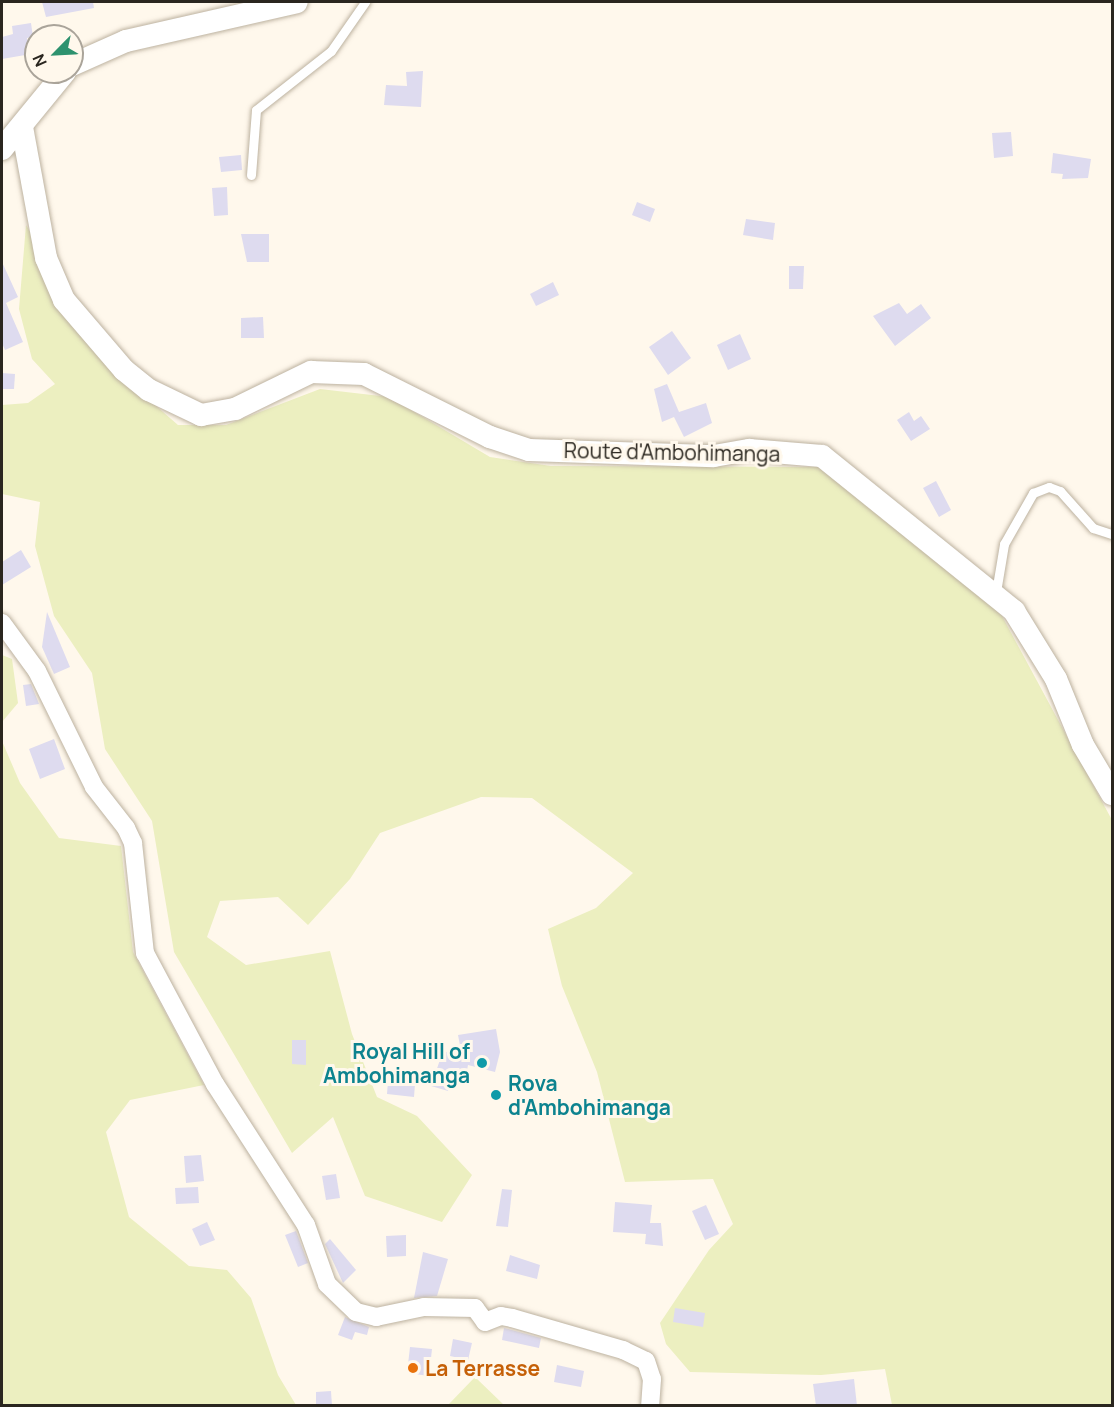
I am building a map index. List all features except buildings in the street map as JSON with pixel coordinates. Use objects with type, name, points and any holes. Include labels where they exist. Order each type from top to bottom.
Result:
[{"type":"street","points":[[84,60],[126,41],[297,2]]},
{"type":"street","points":[[2,149],[22,127],[32,107],[54,84]]},
{"type":"street","name":"Route d'Ambohimanga","points":[[22,127],[46,258],[64,300],[124,370],[180,406],[201,416],[235,409],[312,372],[364,374],[490,437],[529,450],[714,456],[749,450],[822,456],[967,575],[996,592],[1014,611],[1056,679],[1083,745],[1113,794]]},
{"type":"street","points":[[2,623],[37,671],[94,787],[126,828],[133,843],[145,953],[215,1084],[306,1226],[327,1284],[356,1312],[376,1317],[424,1307],[475,1308],[485,1322],[501,1316],[623,1350],[646,1361],[652,1378],[650,1406]]},
{"type":"lane","points":[[251,175],[256,110],[331,51],[365,2]]},
{"type":"lane","points":[[996,592],[1004,544],[1033,493],[1049,488],[1060,491],[1094,528],[1113,534]]},
{"type":"green space","points":[[26,225],[124,378],[178,425],[226,425],[320,389],[389,397],[490,457],[551,466],[819,467],[912,528],[1002,616],[1112,820],[1112,1405],[892,1405],[885,1369],[821,1375],[690,1372],[666,1344],[660,1323],[709,1250],[733,1224],[713,1179],[625,1182],[597,1072],[562,986],[548,929],[596,908],[633,873],[532,798],[481,797],[380,833],[350,879],[308,925],[278,897],[220,901],[207,937],[246,965],[330,951],[352,1034],[377,1097],[417,1116],[472,1175],[442,1222],[365,1196],[333,1117],[292,1153],[174,952],[152,821],[105,749],[92,673],[54,616],[35,546],[40,502],[2,494],[2,405],[28,403],[55,384],[32,359],[19,309]]},
{"type":"green space","points":[[2,655],[12,659],[18,703],[2,722]]},
{"type":"green space","points":[[2,741],[20,783],[59,838],[121,846],[133,952],[204,1085],[130,1100],[106,1132],[129,1217],[189,1266],[227,1270],[251,1298],[278,1375],[296,1405],[2,1405]]},
{"type":"green space","points":[[475,1377],[504,1405],[448,1405]]},
{"type":"place","name":"Royal Hill of Ambohimanga","points":[[482,1063]]},
{"type":"place","name":"Rova d'Ambohimanga","points":[[496,1095]]},
{"type":"place","name":"La Terrasse","points":[[413,1368]]}]
